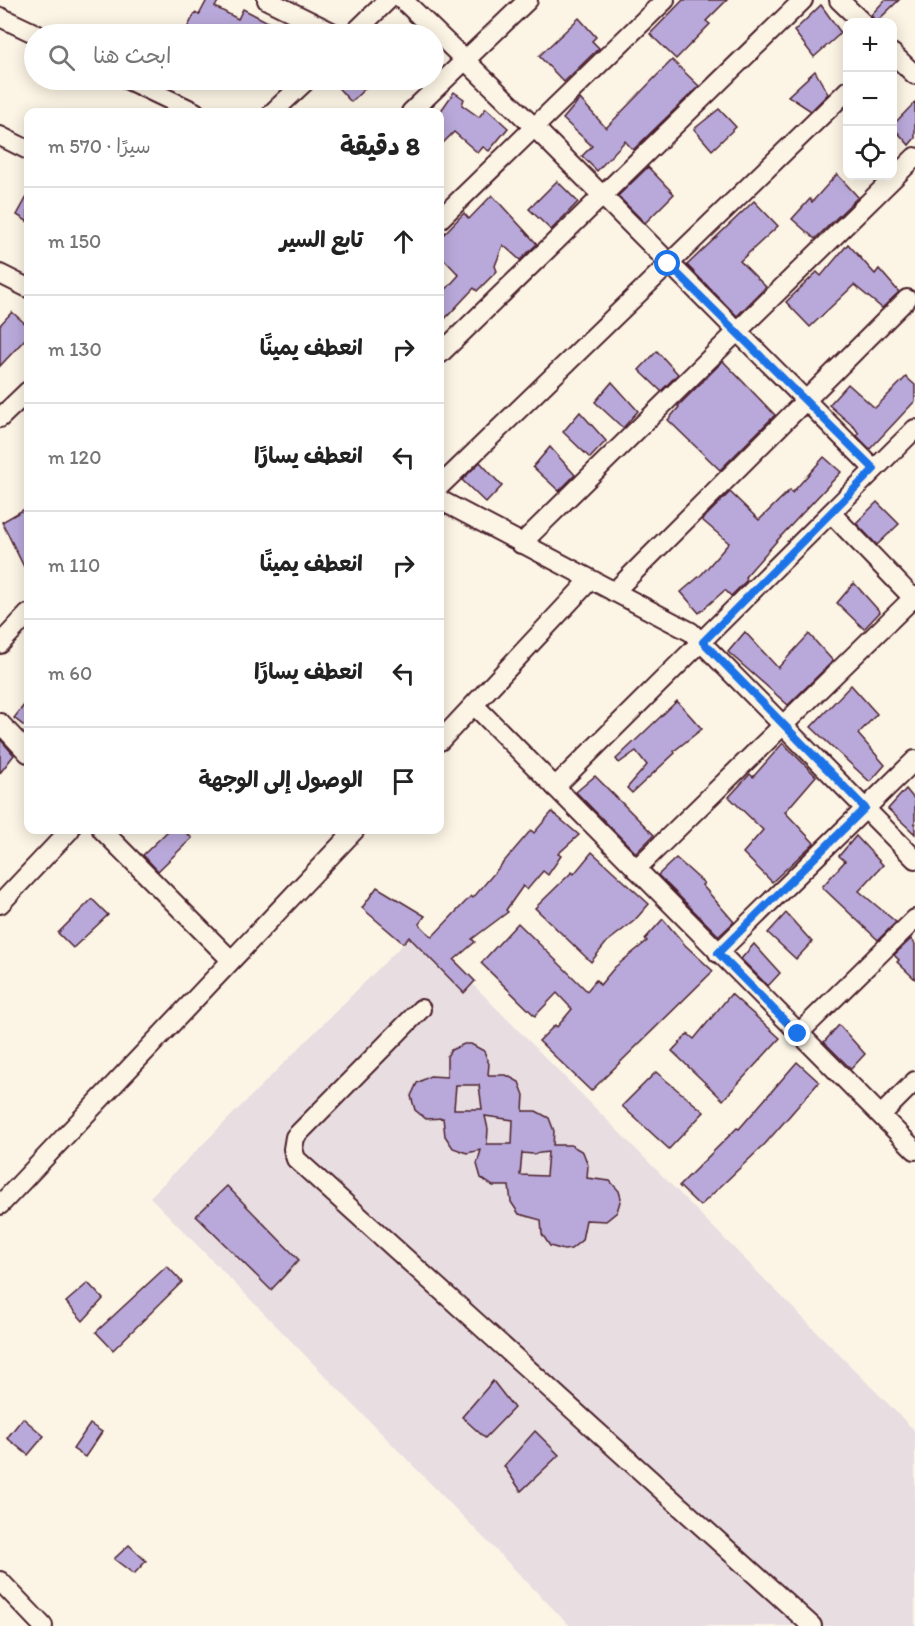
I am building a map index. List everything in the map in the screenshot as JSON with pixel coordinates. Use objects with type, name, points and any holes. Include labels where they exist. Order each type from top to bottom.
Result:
[{"type":"street","points":[[267,0],[316,24]]},
{"type":"street","points":[[363,24],[388,0]]},
{"type":"street","points":[[404,0],[428,24]]},
{"type":"street","points":[[444,80],[528,0]]},
{"type":"street","points":[[444,215],[665,0]]},
{"type":"street","points":[[444,350],[803,0]]},
{"type":"street","points":[[839,0],[858,18]]},
{"type":"street","points":[[0,17],[24,28]]},
{"type":"street","points":[[444,39],[874,469]]},
{"type":"street","points":[[897,58],[915,75]]},
{"type":"street","points":[[149,90],[187,108]]},
{"type":"street","points":[[277,108],[296,90]]},
{"type":"street","points":[[415,108],[434,90]]},
{"type":"street","points":[[444,482],[843,95]]},
{"type":"street","points":[[0,136],[24,148]]},
{"type":"street","points":[[521,544],[915,157]]},
{"type":"street","points":[[0,274],[24,286]]},
{"type":"street","points":[[614,592],[907,299]]},
{"type":"street","points":[[0,416],[24,395]]},
{"type":"street","points":[[555,787],[915,429]]},
{"type":"street","points":[[444,502],[590,580],[681,625],[703,642],[915,859]]},
{"type":"street","points":[[636,870],[914,598],[831,513]]},
{"type":"street","points":[[444,737],[590,580]]},
{"type":"street","points":[[0,644],[24,618]]},
{"type":"street","points":[[474,705],[915,1150]]},
{"type":"street","points":[[0,723],[24,749]]},
{"type":"street","points":[[718,953],[915,760]]},
{"type":"street","points":[[0,904],[66,834]]},
{"type":"street","points":[[106,834],[231,960]]},
{"type":"street","points":[[0,1205],[351,834]]},
{"type":"street","points":[[798,1034],[915,919]]},
{"type":"street","points":[[421,1009],[295,1137],[293,1149],[296,1159],[812,1626]]},
{"type":"street","points":[[881,1115],[915,1081]]},
{"type":"street","points":[[0,1581],[43,1626]]},
{"type":"shaded area","points":[[418,929],[915,1431],[915,1626],[570,1626],[150,1197]]},
{"type":"building","points":[[207,0],[219,0],[215,7],[238,19],[243,9],[272,24],[189,24],[195,13],[199,15]]},
{"type":"building","points":[[683,0],[727,0],[706,21],[710,24],[676,59],[650,34]]},
{"type":"building","points":[[885,0],[899,0],[880,18],[873,18],[871,15]]},
{"type":"building","points":[[821,5],[841,33],[814,57],[794,31]]},
{"type":"building","points":[[579,18],[596,37],[592,41],[599,48],[564,82],[539,56]]},
{"type":"building","points":[[672,60],[699,86],[633,150],[625,141],[597,171],[582,156],[592,146],[563,119],[580,99],[606,128]]},
{"type":"building","points":[[815,71],[828,94],[811,111],[788,96]]},
{"type":"building","points":[[340,90],[364,90],[351,102]]},
{"type":"building","points":[[454,92],[464,99],[462,105],[479,117],[486,108],[508,128],[489,151],[483,147],[478,153],[454,132],[444,142],[443,108]]},
{"type":"building","points":[[915,102],[915,138],[909,145],[897,132],[897,121]]},
{"type":"building","points":[[719,109],[736,127],[712,150],[694,129]]},
{"type":"building","points":[[648,167],[674,194],[645,223],[618,196]]},
{"type":"building","points":[[837,174],[858,197],[815,239],[792,219],[810,199],[812,202]]},
{"type":"building","points":[[557,181],[578,202],[551,230],[529,209]]},
{"type":"building","points":[[492,195],[537,244],[520,260],[503,245],[495,266],[497,271],[477,291],[474,288],[444,320],[444,292],[459,275],[444,259],[444,234],[464,213],[469,219]]},
{"type":"building","points":[[754,201],[778,226],[740,261],[766,287],[737,316],[687,265]]},
{"type":"building","points":[[24,202],[24,219],[17,215]]},
{"type":"building","points":[[848,244],[875,274],[879,269],[899,292],[882,308],[854,285],[810,327],[786,302],[817,272],[821,276]]},
{"type":"building","points":[[12,312],[24,322],[24,340],[0,366],[0,325]]},
{"type":"building","points":[[657,351],[678,374],[661,391],[639,370]]},
{"type":"building","points":[[723,361],[775,415],[720,470],[668,420],[678,406]]},
{"type":"building","points":[[906,377],[915,385],[915,401],[870,449],[857,436],[859,434],[855,428],[829,405],[848,384],[875,408]]},
{"type":"building","points":[[612,382],[638,411],[623,428],[595,402]]},
{"type":"building","points":[[580,412],[606,441],[590,458],[563,432]]},
{"type":"building","points":[[550,447],[575,475],[559,491],[533,467]]},
{"type":"building","points":[[824,457],[841,472],[782,535],[745,577],[747,580],[731,596],[725,590],[699,613],[681,592],[702,574],[729,543],[702,520],[730,492],[759,520],[790,490],[792,493]]},
{"type":"building","points":[[480,462],[502,486],[486,503],[462,480]]},
{"type":"building","points":[[877,502],[899,524],[877,545],[856,523]]},
{"type":"building","points":[[24,509],[24,567],[2,522]]},
{"type":"building","points":[[854,583],[880,612],[864,629],[837,603]]},
{"type":"building","points":[[745,632],[778,668],[809,634],[833,661],[788,705],[728,652]]},
{"type":"building","points":[[851,685],[877,714],[858,734],[885,765],[870,782],[811,727]]},
{"type":"building","points":[[677,701],[702,729],[674,751],[675,753],[632,793],[627,788],[647,765],[636,751],[619,763],[616,759]]},
{"type":"building","points":[[24,705],[24,726],[14,718]]},
{"type":"building","points":[[0,739],[14,755],[0,773]]},
{"type":"building","points":[[783,743],[816,776],[785,812],[814,843],[772,882],[743,853],[763,830],[729,797],[750,774],[753,777]]},
{"type":"building","points":[[595,776],[654,835],[636,853],[576,792]]},
{"type":"building","points":[[906,789],[915,800],[915,834],[888,809]]},
{"type":"building","points":[[552,812],[579,835],[558,854],[561,856],[548,875],[543,871],[527,890],[523,886],[506,910],[508,912],[472,939],[475,942],[454,960],[475,981],[464,993],[409,937],[403,943],[362,908],[377,887],[425,916],[419,924],[432,937],[471,896],[473,898],[531,830],[534,833]]},
{"type":"building","points":[[165,834],[188,834],[192,838],[158,871],[143,855]]},
{"type":"building","points":[[856,836],[883,865],[859,891],[896,922],[878,940],[822,887],[845,861],[839,856]]},
{"type":"building","points":[[592,852],[649,904],[634,921],[607,942],[591,962],[535,908],[572,872],[574,874]]},
{"type":"building","points":[[676,858],[704,883],[702,885],[734,922],[719,936],[658,875]]},
{"type":"building","points":[[92,899],[108,915],[73,948],[58,933]]},
{"type":"building","points":[[786,913],[812,942],[796,959],[768,933]]},
{"type":"building","points":[[663,919],[685,945],[713,971],[591,1091],[539,1041],[555,1025],[557,1027],[572,1009],[557,993],[535,1016],[481,963],[518,923],[587,991],[596,980],[600,985],[615,967],[647,941],[645,939]]},
{"type":"building","points":[[911,939],[915,944],[915,979],[897,962],[899,960],[894,955]]},
{"type":"building","points":[[754,944],[780,973],[768,986],[741,959]]},
{"type":"building","points":[[731,994],[780,1038],[723,1100],[672,1051],[688,1034],[694,1039]]},
{"type":"building","points":[[839,1025],[865,1054],[851,1069],[824,1042]]},
{"type":"building","points":[[464,1044],[471,1044],[484,1051],[489,1064],[488,1075],[506,1075],[519,1082],[524,1095],[523,1111],[536,1111],[549,1118],[554,1131],[553,1145],[571,1145],[583,1152],[588,1165],[587,1178],[610,1181],[619,1191],[621,1198],[617,1212],[606,1221],[586,1220],[582,1240],[571,1249],[564,1250],[550,1246],[542,1234],[541,1220],[519,1214],[511,1202],[509,1186],[493,1186],[481,1178],[477,1164],[481,1150],[467,1153],[453,1148],[445,1136],[443,1118],[426,1119],[415,1110],[411,1096],[417,1083],[430,1076],[447,1077],[447,1056],[451,1050]],"holes":[[[456,1085],[479,1085],[482,1109],[454,1109]],[[485,1116],[513,1120],[512,1144],[487,1144],[488,1129]],[[548,1152],[546,1176],[520,1175],[522,1153]]]},
{"type":"building","points":[[797,1062],[819,1082],[765,1144],[700,1206],[679,1186],[737,1128],[739,1129]]},
{"type":"building","points":[[656,1072],[704,1112],[669,1149],[622,1106]]},
{"type":"building","points":[[227,1186],[299,1260],[271,1290],[196,1216]]},
{"type":"building","points":[[167,1266],[182,1282],[113,1350],[96,1332]]},
{"type":"building","points":[[88,1283],[103,1299],[83,1321],[66,1302]]},
{"type":"building","points":[[493,1381],[514,1408],[485,1438],[462,1417]]},
{"type":"building","points":[[23,1418],[44,1436],[28,1455],[7,1438]]},
{"type":"building","points":[[90,1424],[102,1432],[85,1457],[73,1449]]},
{"type":"building","points":[[535,1431],[559,1455],[521,1491],[504,1466]]},
{"type":"building","points":[[129,1545],[146,1561],[134,1574],[114,1559]]},
{"type":"route","points":[[668,264],[874,469],[703,642],[865,808],[718,953],[798,1034]]}]
